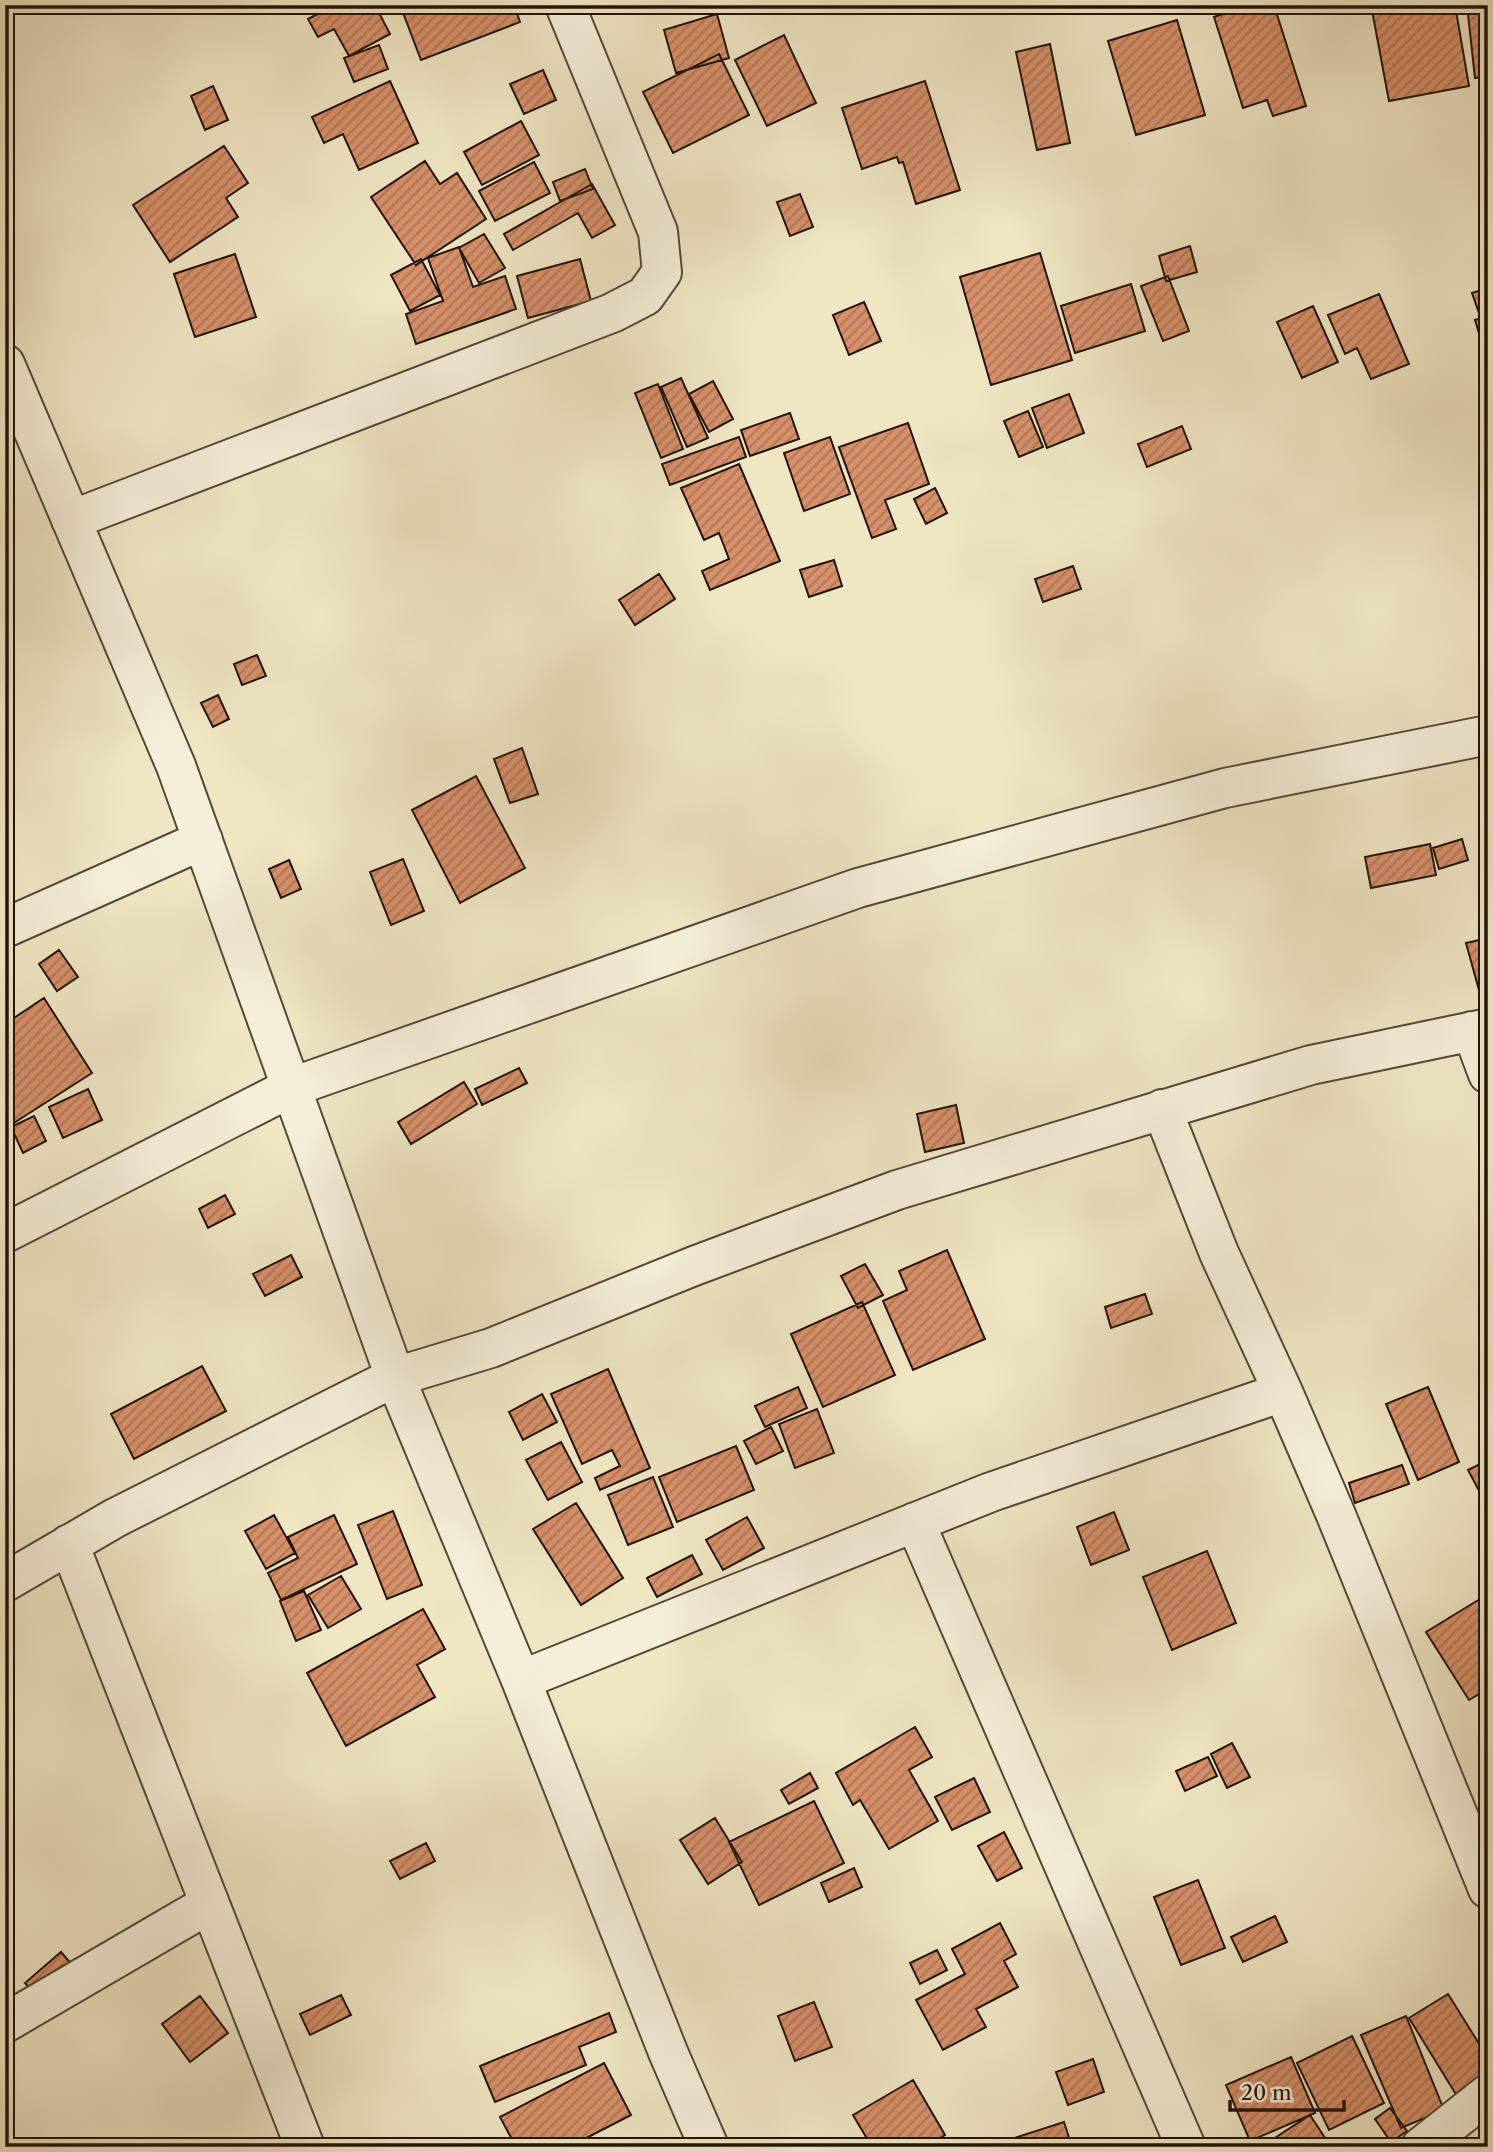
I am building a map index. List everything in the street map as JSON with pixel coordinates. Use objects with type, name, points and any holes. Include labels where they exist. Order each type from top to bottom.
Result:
[{"type":"street","points":[[71,520],[612,313],[645,296],[662,272],[658,232],[565,5]]},
{"type":"street","points":[[5,364],[176,766],[394,1377],[521,1681],[668,2052],[709,2147]]},
{"type":"street","points":[[5,1233],[292,1087],[858,888],[1225,788],[1488,734]]},
{"type":"street","points":[[5,928],[203,840]]},
{"type":"street","points":[[5,1582],[114,1518],[394,1377],[491,1348],[694,1266],[897,1190],[1311,1065],[1480,1030],[1488,1073]]},
{"type":"street","points":[[1162,1109],[1219,1253],[1476,1826],[1488,1889]]},
{"type":"street","points":[[521,1681],[991,1492],[1283,1392]]},
{"type":"street","points":[[915,1522],[1186,2147]]},
{"type":"street","points":[[69,1544],[305,2147]]},
{"type":"street","points":[[5,2023],[209,1904]]},
{"type":"street","points":[[1421,2147],[1488,2094]]},
{"type":"building","points":[[335,5],[375,5],[390,34],[349,56],[334,29],[318,37],[308,19]]},
{"type":"building","points":[[414,5],[514,5],[520,22],[421,60],[402,10]]},
{"type":"building","points":[[1249,5],[1274,5],[1306,106],[1273,116],[1267,100],[1243,108],[1214,17]]},
{"type":"building","points":[[1371,5],[1455,5],[1469,86],[1389,101]]},
{"type":"building","points":[[1467,5],[1488,5],[1488,76],[1475,78]]},
{"type":"building","points":[[717,14],[729,58],[676,73],[664,30]]},
{"type":"building","points":[[1177,20],[1205,115],[1136,135],[1108,41]]},
{"type":"building","points":[[784,35],[816,103],[767,126],[735,60]]},
{"type":"building","points":[[1050,44],[1070,143],[1037,150],[1016,52]]},
{"type":"building","points":[[379,45],[388,69],[354,82],[344,58]]},
{"type":"building","points":[[719,54],[749,115],[673,153],[643,92]]},
{"type":"building","points":[[543,70],[556,100],[524,114],[510,84]]},
{"type":"building","points":[[390,81],[418,143],[359,170],[343,134],[324,143],[312,117]]},
{"type":"building","points":[[925,81],[960,190],[916,204],[903,162],[899,163],[897,157],[862,169],[842,108]]},
{"type":"building","points":[[213,86],[228,120],[205,130],[191,96]]},
{"type":"building","points":[[521,121],[539,155],[482,185],[464,152]]},
{"type":"building","points":[[224,146],[248,183],[226,198],[238,217],[170,262],[133,205]]},
{"type":"building","points":[[425,161],[440,184],[457,173],[486,219],[416,265],[371,197]]},
{"type":"building","points":[[534,162],[550,193],[495,221],[479,191]]},
{"type":"building","points":[[585,169],[593,189],[560,201],[553,182]]},
{"type":"building","points":[[592,184],[615,225],[592,238],[578,213],[513,250],[504,234]]},
{"type":"building","points":[[800,194],[813,227],[790,236],[777,202]]},
{"type":"building","points":[[484,234],[505,268],[479,283],[459,248]]},
{"type":"building","points":[[1190,246],[1197,272],[1166,281],[1159,256]]},
{"type":"building","points":[[459,247],[473,287],[505,276],[516,309],[416,344],[406,314],[443,301],[428,258]]},
{"type":"building","points":[[1040,253],[1072,360],[991,385],[960,277]]},
{"type":"building","points":[[235,254],[256,317],[195,337],[174,274]]},
{"type":"building","points":[[421,259],[440,295],[410,311],[391,275]]},
{"type":"building","points":[[580,259],[591,301],[528,318],[517,276]]},
{"type":"building","points":[[1168,276],[1189,331],[1163,341],[1141,286]]},
{"type":"building","points":[[1131,284],[1145,331],[1075,353],[1061,306]]},
{"type":"building","points":[[1488,288],[1488,310],[1479,313],[1472,293]]},
{"type":"building","points":[[1379,294],[1409,364],[1371,379],[1357,348],[1345,354],[1328,315]]},
{"type":"building","points":[[864,302],[881,341],[849,355],[833,315]]},
{"type":"building","points":[[1313,306],[1338,362],[1302,378],[1277,322]]},
{"type":"building","points":[[1488,316],[1488,363],[1475,320]]},
{"type":"building","points":[[681,378],[708,438],[687,447],[661,387]]},
{"type":"building","points":[[713,381],[733,419],[709,432],[689,394]]},
{"type":"building","points":[[658,384],[683,449],[661,458],[635,393]]},
{"type":"building","points":[[1069,394],[1084,433],[1047,448],[1032,408]]},
{"type":"building","points":[[1028,411],[1043,447],[1019,457],[1004,421]]},
{"type":"building","points":[[790,413],[799,439],[750,456],[741,430]]},
{"type":"building","points":[[908,423],[929,484],[885,500],[896,529],[872,538],[839,447]]},
{"type":"building","points":[[1182,426],[1191,449],[1147,467],[1138,444]]},
{"type":"building","points":[[739,437],[746,457],[670,485],[662,464]]},
{"type":"building","points":[[830,437],[850,494],[804,511],[784,453]]},
{"type":"building","points":[[739,464],[780,561],[710,590],[702,571],[729,559],[719,533],[704,540],[681,488]]},
{"type":"building","points":[[935,488],[947,513],[926,524],[914,499]]},
{"type":"building","points":[[834,560],[842,586],[809,597],[800,570]]},
{"type":"building","points":[[1073,566],[1081,589],[1043,602],[1035,579]]},
{"type":"building","points":[[659,574],[675,599],[635,625],[619,600]]},
{"type":"building","points":[[257,655],[266,676],[242,685],[234,664]]},
{"type":"building","points":[[218,695],[229,719],[213,727],[201,703]]},
{"type":"building","points":[[522,748],[538,794],[510,803],[494,759]]},
{"type":"building","points":[[476,776],[525,868],[460,903],[412,810]]},
{"type":"building","points":[[1462,839],[1468,860],[1439,869],[1433,848]]},
{"type":"building","points":[[1430,844],[1436,875],[1371,888],[1365,857]]},
{"type":"building","points":[[403,859],[424,911],[391,925],[370,872]]},
{"type":"building","points":[[289,860],[301,889],[281,898],[269,869]]},
{"type":"building","points":[[1488,938],[1488,1011],[1485,1012],[1466,943]]},
{"type":"building","points":[[59,950],[78,977],[57,991],[39,964]]},
{"type":"building","points":[[44,998],[92,1073],[6,1128],[5,1024]]},
{"type":"building","points":[[519,1068],[527,1083],[482,1105],[475,1089]]},
{"type":"building","points":[[464,1082],[477,1104],[411,1144],[398,1122]]},
{"type":"building","points":[[88,1089],[102,1120],[63,1138],[49,1107]]},
{"type":"building","points":[[956,1105],[964,1143],[925,1152],[917,1114]]},
{"type":"building","points":[[34,1116],[46,1141],[23,1153],[11,1127]]},
{"type":"building","points":[[225,1195],[235,1214],[208,1228],[199,1209]]},
{"type":"building","points":[[947,1250],[985,1339],[913,1370],[883,1301],[907,1290],[899,1271]]},
{"type":"building","points":[[291,1255],[302,1277],[265,1296],[253,1274]]},
{"type":"building","points":[[865,1264],[883,1295],[858,1308],[841,1276]]},
{"type":"building","points":[[1145,1294],[1152,1314],[1111,1328],[1105,1307]]},
{"type":"building","points":[[862,1302],[895,1375],[823,1407],[791,1334]]},
{"type":"building","points":[[202,1366],[226,1411],[134,1459],[111,1414]]},
{"type":"building","points":[[608,1369],[650,1468],[600,1490],[595,1478],[620,1466],[612,1450],[582,1464],[551,1394]]},
{"type":"building","points":[[798,1387],[807,1408],[765,1427],[755,1406]]},
{"type":"building","points":[[1428,1387],[1459,1462],[1418,1480],[1386,1404]]},
{"type":"building","points":[[542,1394],[557,1422],[523,1440],[509,1412]]},
{"type":"building","points":[[817,1409],[834,1453],[795,1468],[779,1424]]},
{"type":"building","points":[[771,1427],[783,1451],[756,1464],[744,1441]]},
{"type":"building","points":[[561,1442],[582,1482],[548,1500],[526,1460]]},
{"type":"building","points":[[736,1446],[754,1490],[677,1522],[659,1477]]},
{"type":"building","points":[[1488,1460],[1488,1498],[1484,1500],[1468,1470]]},
{"type":"building","points":[[1402,1465],[1409,1484],[1355,1503],[1349,1483]]},
{"type":"building","points":[[653,1477],[673,1527],[628,1545],[608,1495]]},
{"type":"building","points":[[576,1503],[623,1578],[581,1605],[533,1529]]},
{"type":"building","points":[[393,1511],[422,1585],[387,1599],[358,1525]]},
{"type":"building","points":[[1114,1512],[1129,1550],[1091,1565],[1077,1527]]},
{"type":"building","points":[[274,1515],[295,1553],[266,1569],[245,1531]]},
{"type":"building","points":[[334,1515],[357,1564],[281,1600],[268,1573],[298,1558],[288,1537]]},
{"type":"building","points":[[747,1517],[764,1548],[723,1570],[706,1540]]},
{"type":"building","points":[[1207,1551],[1236,1623],[1172,1650],[1143,1577]]},
{"type":"building","points":[[692,1555],[702,1574],[657,1597],[647,1578]]},
{"type":"building","points":[[341,1576],[361,1609],[328,1628],[308,1595]]},
{"type":"building","points":[[304,1591],[321,1630],[296,1641],[280,1601]]},
{"type":"building","points":[[1485,1596],[1488,1599],[1488,1689],[1469,1700],[1426,1632]]},
{"type":"building","points":[[423,1609],[445,1649],[417,1665],[435,1697],[346,1746],[307,1673]]},
{"type":"building","points":[[915,1727],[932,1757],[909,1770],[938,1821],[889,1849],[860,1800],[853,1805],[836,1773]]},
{"type":"building","points":[[1232,1743],[1250,1777],[1227,1788],[1211,1754]]},
{"type":"building","points":[[1208,1757],[1217,1776],[1185,1791],[1176,1771]]},
{"type":"building","points":[[810,1773],[818,1788],[789,1804],[781,1790]]},
{"type":"building","points":[[974,1778],[990,1812],[952,1830],[935,1797]]},
{"type":"building","points":[[814,1801],[844,1863],[759,1905],[729,1842]]},
{"type":"building","points":[[715,1818],[742,1862],[708,1884],[680,1840]]},
{"type":"building","points":[[1004,1832],[1022,1868],[997,1881],[978,1846]]},
{"type":"building","points":[[426,1843],[435,1861],[400,1879],[390,1861]]},
{"type":"building","points":[[854,1868],[862,1887],[829,1902],[821,1883]]},
{"type":"building","points":[[1198,1880],[1225,1948],[1181,1965],[1154,1897]]},
{"type":"building","points":[[1275,1916],[1287,1942],[1243,1962],[1231,1937]]},
{"type":"building","points":[[1000,1923],[1016,1954],[1004,1961],[1018,1987],[976,2009],[986,2027],[943,2050],[916,2000],[965,1974],[952,1949]]},
{"type":"building","points":[[937,1950],[947,1970],[920,1984],[910,1963]]},
{"type":"building","points":[[61,1952],[85,1980],[50,2011],[25,1983]]},
{"type":"building","points":[[1448,1994],[1488,2058],[1488,2084],[1460,2101],[1409,2018]]},
{"type":"building","points":[[341,1995],[351,2015],[310,2035],[300,2014]]},
{"type":"building","points":[[200,1996],[228,2033],[190,2062],[162,2024]]},
{"type":"building","points":[[814,2002],[832,2047],[795,2061],[778,2016]]},
{"type":"building","points":[[609,2013],[616,2032],[579,2047],[586,2065],[495,2102],[480,2066]]},
{"type":"building","points":[[1406,2016],[1444,2110],[1401,2128],[1361,2035]]},
{"type":"building","points":[[1352,2036],[1384,2103],[1329,2130],[1297,2063]]},
{"type":"building","points":[[1291,2057],[1315,2113],[1250,2141],[1226,2085]]},
{"type":"building","points":[[1093,2059],[1104,2092],[1068,2105],[1056,2072]]},
{"type":"building","points":[[604,2063],[631,2115],[569,2147],[516,2147],[500,2117]]},
{"type":"building","points":[[913,2080],[945,2135],[926,2147],[872,2147],[853,2115]]},
{"type":"building","points":[[1390,2108],[1407,2131],[1391,2142],[1375,2119]]},
{"type":"building","points":[[1310,2115],[1331,2147],[1261,2147]]},
{"type":"building","points":[[1064,2122],[1072,2147],[990,2147],[990,2146]]}]
